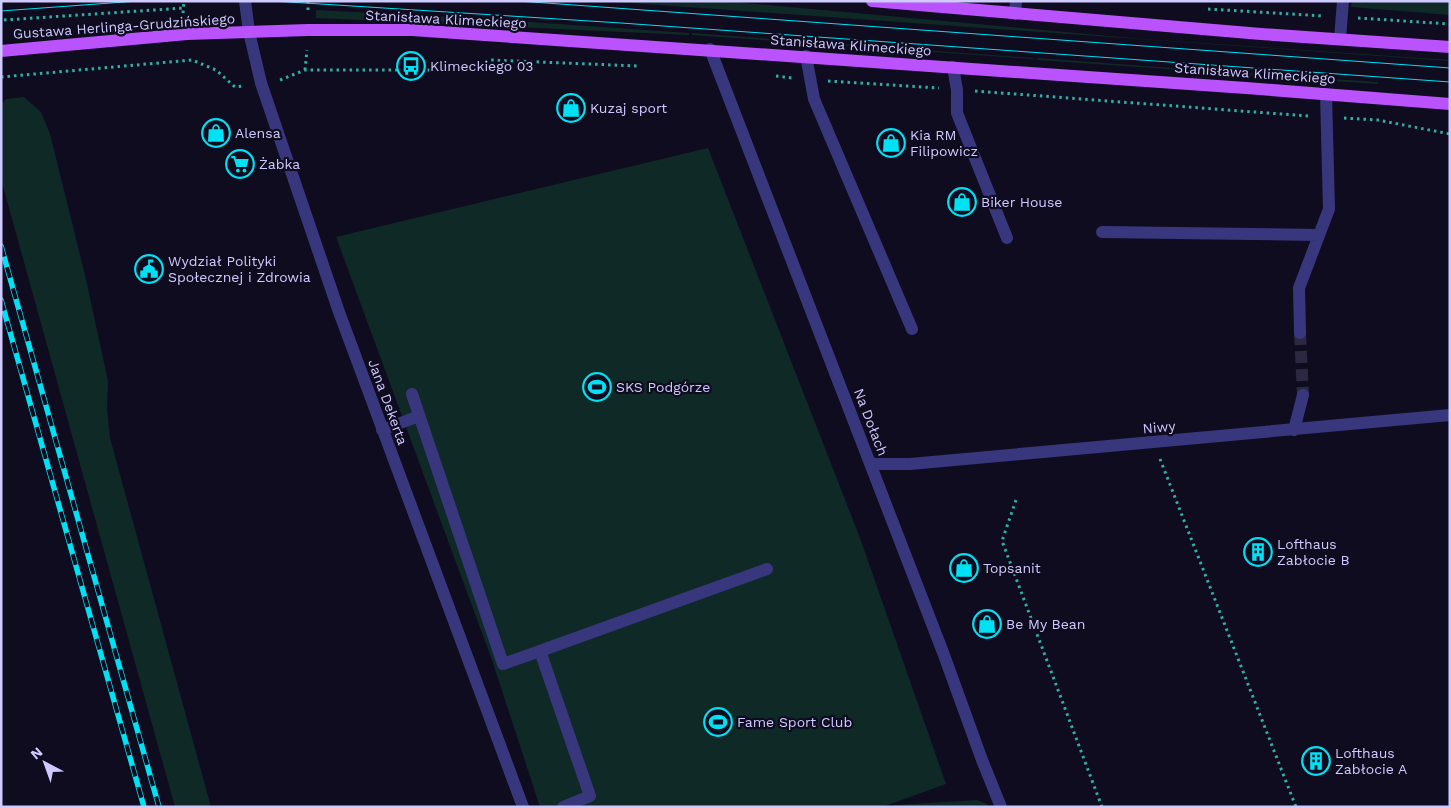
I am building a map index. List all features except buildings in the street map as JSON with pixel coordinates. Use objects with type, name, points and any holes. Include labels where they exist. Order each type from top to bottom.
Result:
[{"type":"main road","points":[[872,1],[1015,8],[1340,39],[1450,47]]},
{"type":"main road","name":"Stanisława Klimeckiego","points":[[249,32],[412,30],[710,49],[1450,104]]},
{"type":"main road","name":"Gustawa Herlinga-Grudzińskiego","points":[[1,51],[187,34],[249,32]]},
{"type":"street","name":"Jana Dekerta","points":[[245,1],[249,32],[261,83],[338,312],[523,807]]},
{"type":"street","points":[[1340,39],[1343,1]]},
{"type":"street","name":"Na Dołach","points":[[710,49],[716,70],[871,464],[1001,807]]},
{"type":"street","points":[[806,56],[814,99],[912,330]]},
{"type":"street","points":[[953,67],[957,90],[957,113],[1007,238]]},
{"type":"street","points":[[1300,333],[1300,288],[1329,209],[1326,94]]},
{"type":"street","points":[[1102,232],[1319,234]]},
{"type":"street","points":[[412,394],[503,664],[767,569]]},
{"type":"street","points":[[1294,430],[1302,395]]},
{"type":"street","points":[[382,430],[419,416]]},
{"type":"street","name":"Niwy","points":[[871,464],[910,464],[1450,416]]},
{"type":"street","points":[[540,652],[590,796],[563,807]]},
{"type":"path","points":[[184,1],[184,13]]},
{"type":"path","points":[[4,20],[184,8]]},
{"type":"path","points":[[1207,9],[1450,24]]},
{"type":"path","points":[[305,70],[307,50]]},
{"type":"path","points":[[191,53],[192,60]]},
{"type":"path","points":[[1,77],[192,60],[216,70],[235,88],[244,86]]},
{"type":"path","points":[[283,80],[305,70],[456,70],[491,60]]},
{"type":"path","points":[[1154,442],[1296,807]]},
{"type":"path","points":[[1016,500],[1002,541],[1102,807]]},
{"type":"green space","points":[[603,1],[724,1],[1142,39],[1450,61]]},
{"type":"green space","points":[[1352,1],[1450,1],[1450,15],[1351,7]]},
{"type":"green space","points":[[316,10],[471,18],[689,33],[689,35],[316,18]]},
{"type":"green space","points":[[692,33],[1033,58],[1033,59],[692,35]]},
{"type":"green space","points":[[1037,58],[1212,71],[1038,60]]},
{"type":"green space","points":[[1216,71],[1378,82],[1378,84],[1216,73]]},
{"type":"green space","points":[[24,97],[41,112],[50,134],[85,275],[108,381],[107,408],[110,438],[211,807],[175,807],[1,179],[1,104],[6,99]]},
{"type":"green space","name":"SKS Podgórze","points":[[708,148],[860,538],[946,784],[882,807],[540,807],[492,660],[336,237]]},
{"type":"green space","points":[[977,800],[987,804],[989,807],[892,807],[896,805]]},
{"type":"tunnel","points":[[1300,333],[1303,395]]},
{"type":"tram line","points":[[1,11],[138,1]]},
{"type":"tram line","points":[[273,1],[621,23],[1450,82]]},
{"type":"tram line","points":[[518,1],[1450,68]]},
{"type":"railway","points":[[1,246],[159,807]]},
{"type":"railway","points":[[1,300],[144,807]]},
{"type":"place","name":"Klimeckiego 03","points":[[411,66]]},
{"type":"place","name":"Kuzaj sport","points":[[571,108]]},
{"type":"place","name":"Alensa","points":[[216,133]]},
{"type":"place","name":"Kia RM Filipowicz","points":[[891,143]]},
{"type":"place","name":"Żabka","points":[[240,164]]},
{"type":"place","name":"Biker House","points":[[962,202]]},
{"type":"place","name":"Wydział Polityki Społecznej i Zdrowia","points":[[149,269]]},
{"type":"place","name":"SKS Podgórze","points":[[597,387]]},
{"type":"place","name":"Lofthaus Zabłocie B","points":[[1258,552]]},
{"type":"place","name":"Topsanit","points":[[964,568]]},
{"type":"place","name":"Be My Bean","points":[[987,624]]},
{"type":"place","name":"Fame Sport Club","points":[[718,722]]},
{"type":"place","name":"Lofthaus Zabłocie A","points":[[1316,761]]}]
